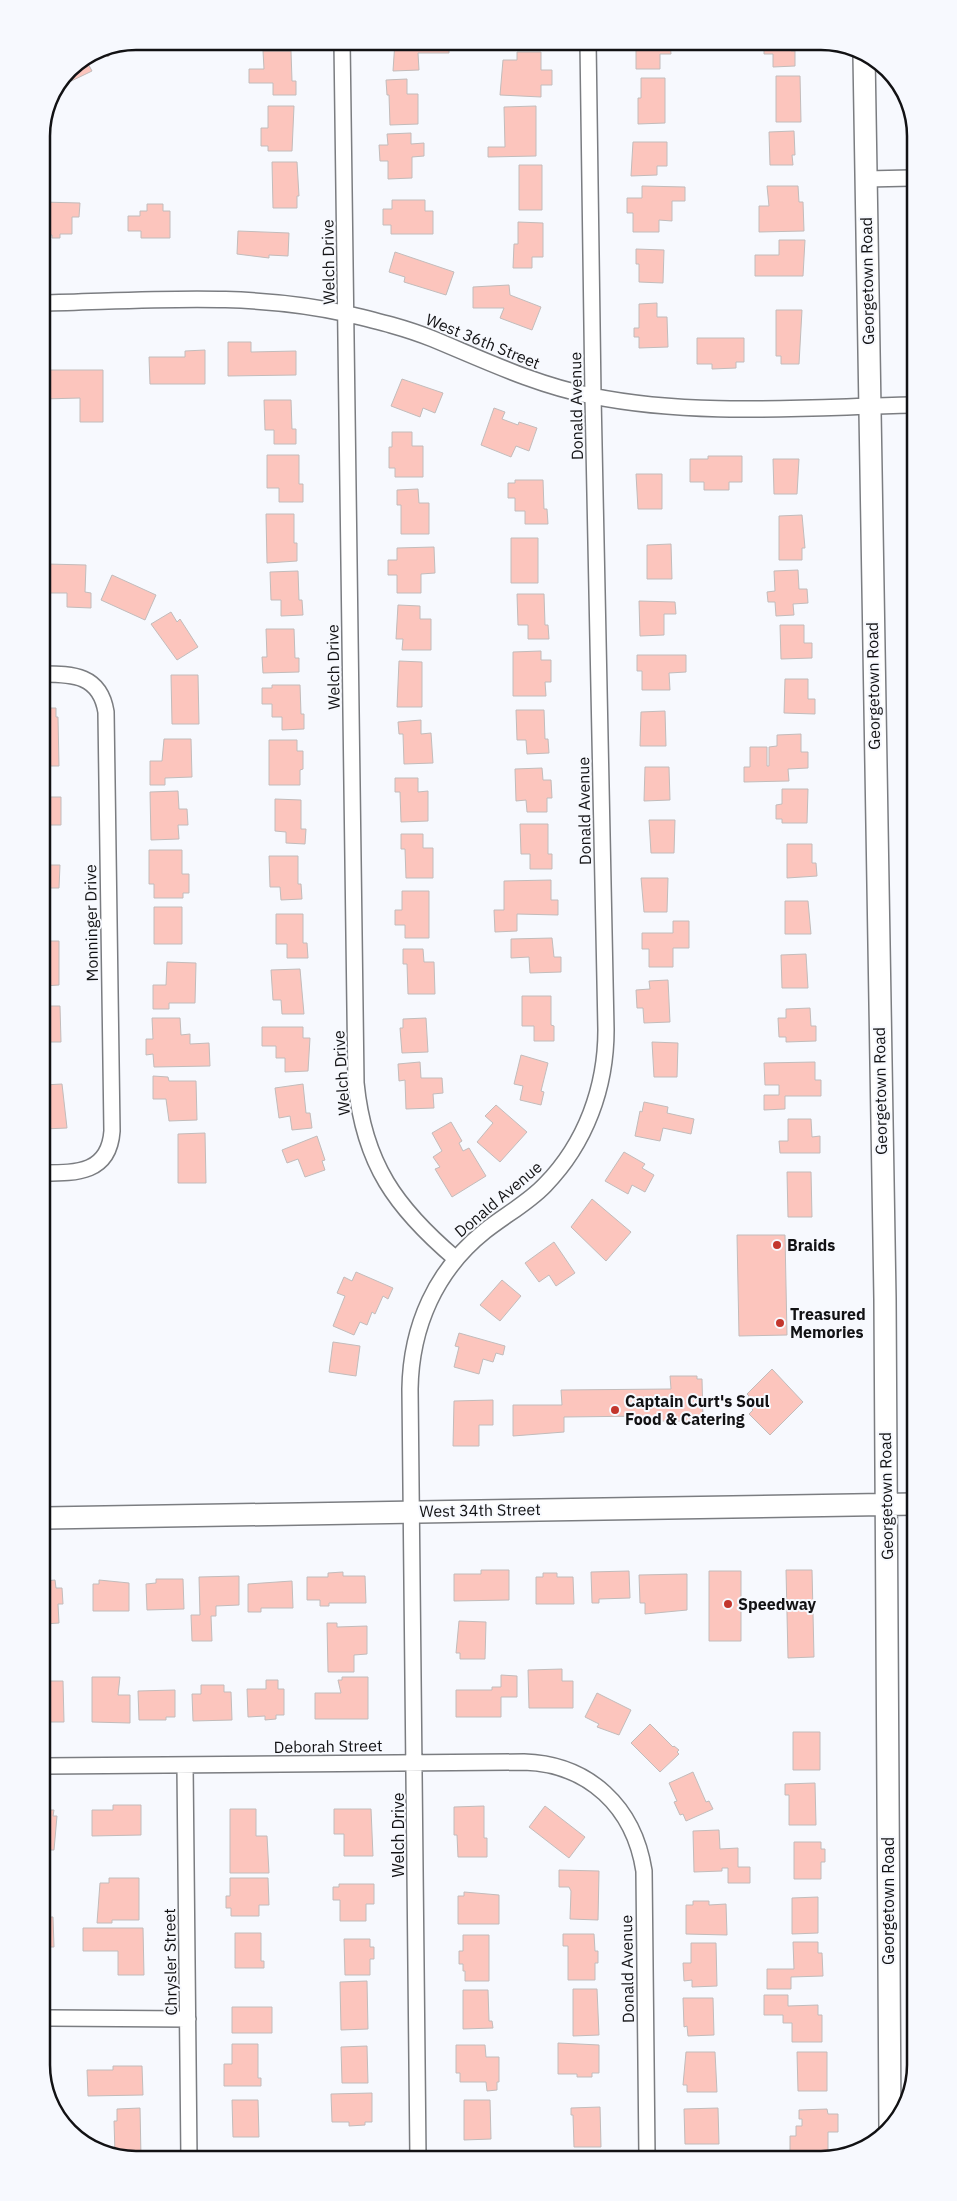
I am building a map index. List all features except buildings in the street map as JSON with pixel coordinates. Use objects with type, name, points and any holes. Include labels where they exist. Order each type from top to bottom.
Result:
[{"type":"main road","name":"Georgetown Road","points":[[864,62],[886,1505],[890,2117]]},
{"type":"main road","name":"West 34th Street","points":[[50,1518],[907,1504]]},
{"type":"street","name":"Welch Drive","points":[[342,50],[358,1102],[372,1157],[390,1190],[413,1220],[456,1259]]},
{"type":"street","name":"Donald Avenue","points":[[412,1511],[411,1360],[423,1314],[439,1281],[456,1259],[485,1231],[534,1195],[559,1169],[575,1147],[588,1121],[604,1068],[606,1030],[588,50]]},
{"type":"street","points":[[866,179],[907,178]]},
{"type":"street","name":"West 36th Street","points":[[50,303],[254,301],[346,313],[416,333],[530,379],[593,396],[657,405],[698,408],[907,405]]},
{"type":"street","name":"Monninger Drive","points":[[50,674],[71,674],[93,685],[105,706],[112,1131],[109,1147],[100,1160],[82,1172],[50,1173]]},
{"type":"street","name":"Welch Drive","points":[[412,1511],[418,2151]]},
{"type":"street","name":"Deborah Street","points":[[50,1766],[415,1762],[541,1764],[575,1773],[604,1793]]},
{"type":"street","name":"Chrysler Street","points":[[185,1765],[189,2151]]},
{"type":"street","name":"Donald Avenue","points":[[604,1793],[618,1806],[629,1822],[637,1841],[644,1871],[646,2151]]},
{"type":"street","points":[[51,2018],[188,2019]]},
{"type":"place","name":"Braids","points":[[777,1245]]},
{"type":"place","name":"Treasured Memories","points":[[780,1323]]},
{"type":"place","name":"Captain Curt's Soul Food & Catering","points":[[615,1410]]},
{"type":"place","name":"Speedway","points":[[728,1604]]}]
